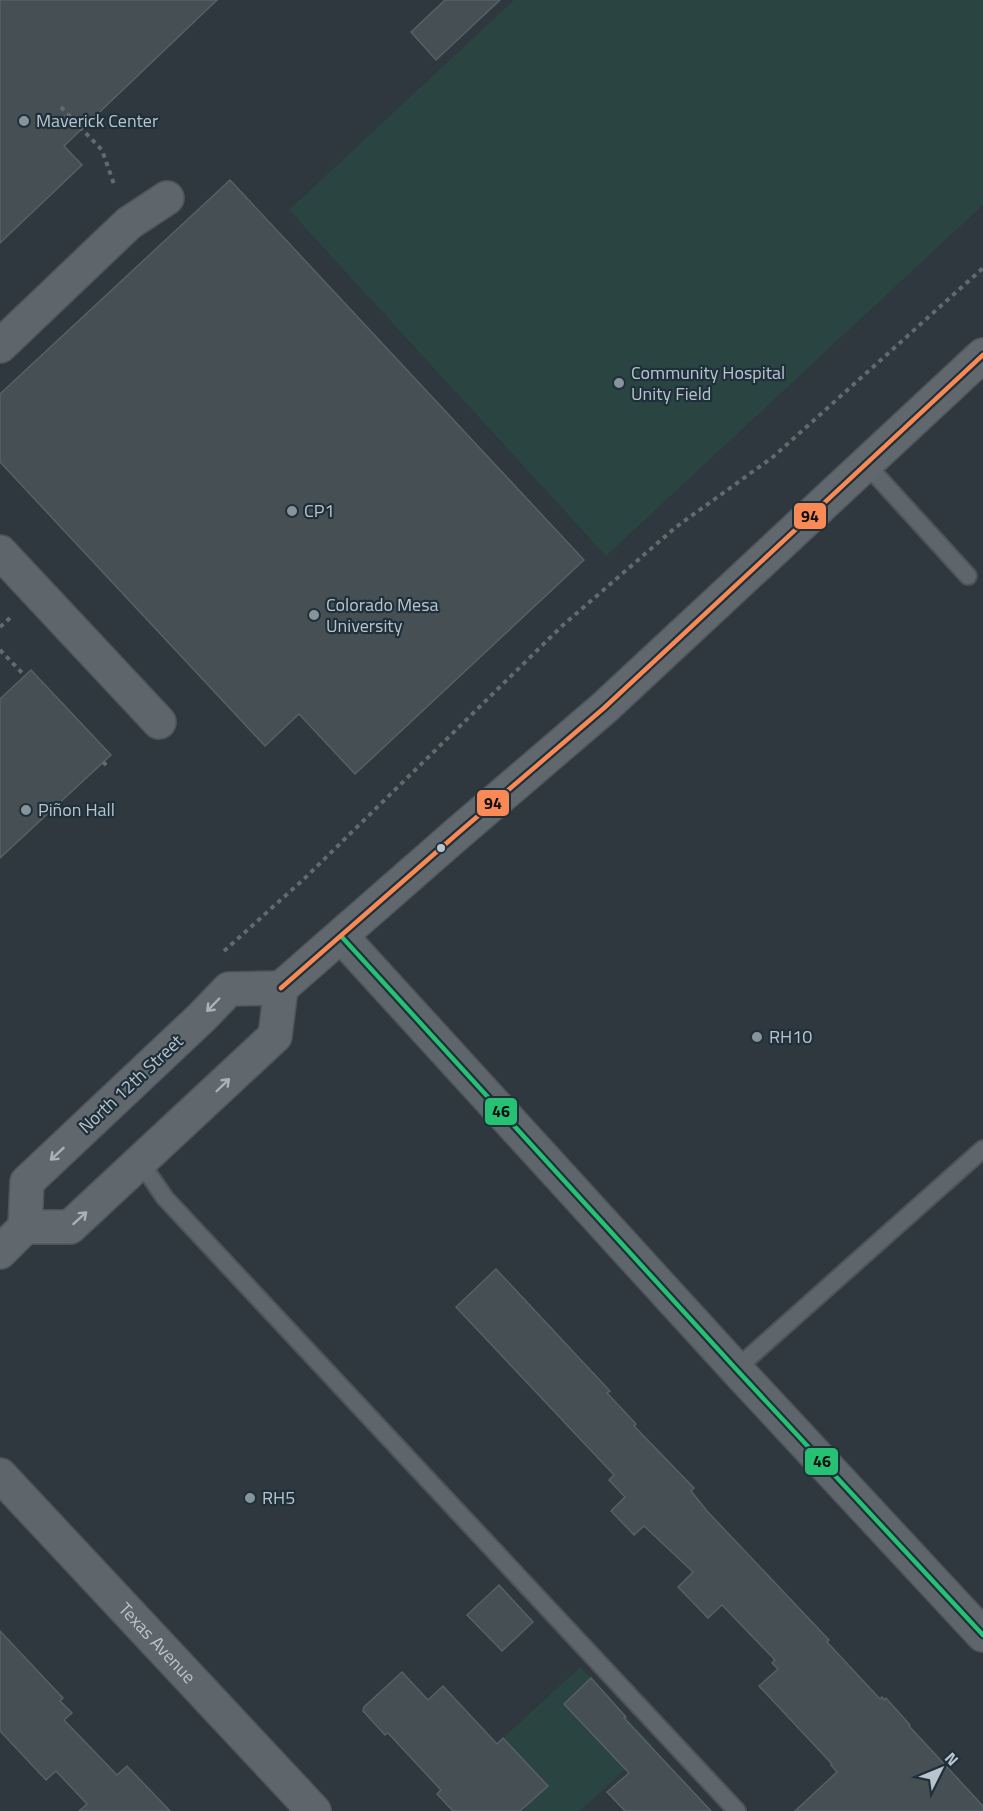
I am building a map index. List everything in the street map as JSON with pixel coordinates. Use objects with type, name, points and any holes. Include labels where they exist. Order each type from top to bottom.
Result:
[{"type":"main road","points":[[0,1252],[25,1227],[70,1227],[141,1163],[275,1036],[281,988],[604,708],[983,355]]},
{"type":"main road","name":"North 12th Street","points":[[25,1227],[27,1182],[229,989],[281,988]]},
{"type":"street","points":[[0,346],[129,223],[167,198]]},
{"type":"street","points":[[0,552],[159,722]]},
{"type":"street","points":[[340,936],[983,1635]]},
{"type":"street","name":"Texas Avenue","points":[[0,1475],[314,1811]]},
{"type":"lane","points":[[866,464],[968,576]]},
{"type":"lane","points":[[736,1369],[983,1149]]},
{"type":"lane","points":[[141,1163],[165,1198],[737,1811]]},
{"type":"path","points":[[61,107],[102,150]]},
{"type":"path","points":[[215,959],[304,879],[562,626],[676,527],[773,457],[983,268]]},
{"type":"path","points":[[0,650],[25,676]]},
{"type":"path","points":[[103,762],[109,768]]},
{"type":"green space","name":"Community Hospital Unity Field","points":[[514,0],[983,0],[983,205],[606,556],[289,210]]},
{"type":"green space","points":[[580,1667],[591,1678],[564,1704],[599,1742],[626,1717],[652,1745],[580,1811],[525,1811],[523,1809],[548,1786],[503,1738]]},
{"type":"building","name":"Maverick Center","points":[[0,0],[217,0],[64,146],[82,165],[0,243]]},
{"type":"building","points":[[445,0],[500,0],[436,60],[411,32]]},
{"type":"building","name":"CP1","points":[[230,180],[584,560],[355,774],[299,714],[265,746],[0,462],[0,394]]},
{"type":"building","name":"Piñon Hall","points":[[31,670],[111,755],[0,858],[0,699]]},
{"type":"building","points":[[496,1269],[610,1391],[607,1393],[636,1424],[634,1426],[694,1488],[691,1491],[707,1511],[829,1640],[827,1642],[880,1699],[886,1698],[983,1806],[983,1811],[795,1811],[837,1772],[759,1686],[778,1669],[772,1663],[775,1660],[722,1605],[708,1618],[678,1587],[693,1572],[644,1526],[634,1535],[611,1511],[625,1497],[609,1480],[614,1475],[456,1307]]},
{"type":"building","points":[[499,1585],[533,1622],[502,1651],[467,1615]]},
{"type":"building","points":[[0,1631],[63,1698],[60,1701],[72,1713],[64,1720],[117,1775],[127,1766],[170,1811],[79,1811],[87,1804],[56,1771],[46,1780],[0,1731]]},
{"type":"building","points":[[402,1672],[428,1700],[443,1686],[497,1744],[503,1738],[548,1786],[520,1811],[453,1811],[437,1794],[441,1790],[388,1733],[385,1735],[363,1711],[364,1707]]},
{"type":"building","points":[[591,1678],[626,1717],[624,1718],[711,1811],[625,1811],[607,1792],[629,1773],[564,1704]]},
{"type":"transit line","name":"94","points":[[281,988],[604,708],[983,355]]},
{"type":"transit line","name":"46","points":[[341,936],[736,1369],[983,1635]]},
{"type":"place","name":"Maverick Center","points":[[24,121]]},
{"type":"place","name":"Community Hospital Unity Field","points":[[619,383]]},
{"type":"place","name":"CP1","points":[[292,511]]},
{"type":"place","name":"Colorado Mesa University","points":[[314,615]]},
{"type":"place","name":"Piñon Hall","points":[[26,810]]},
{"type":"place","name":"RH10","points":[[757,1037]]},
{"type":"place","name":"RH5","points":[[250,1498]]}]
